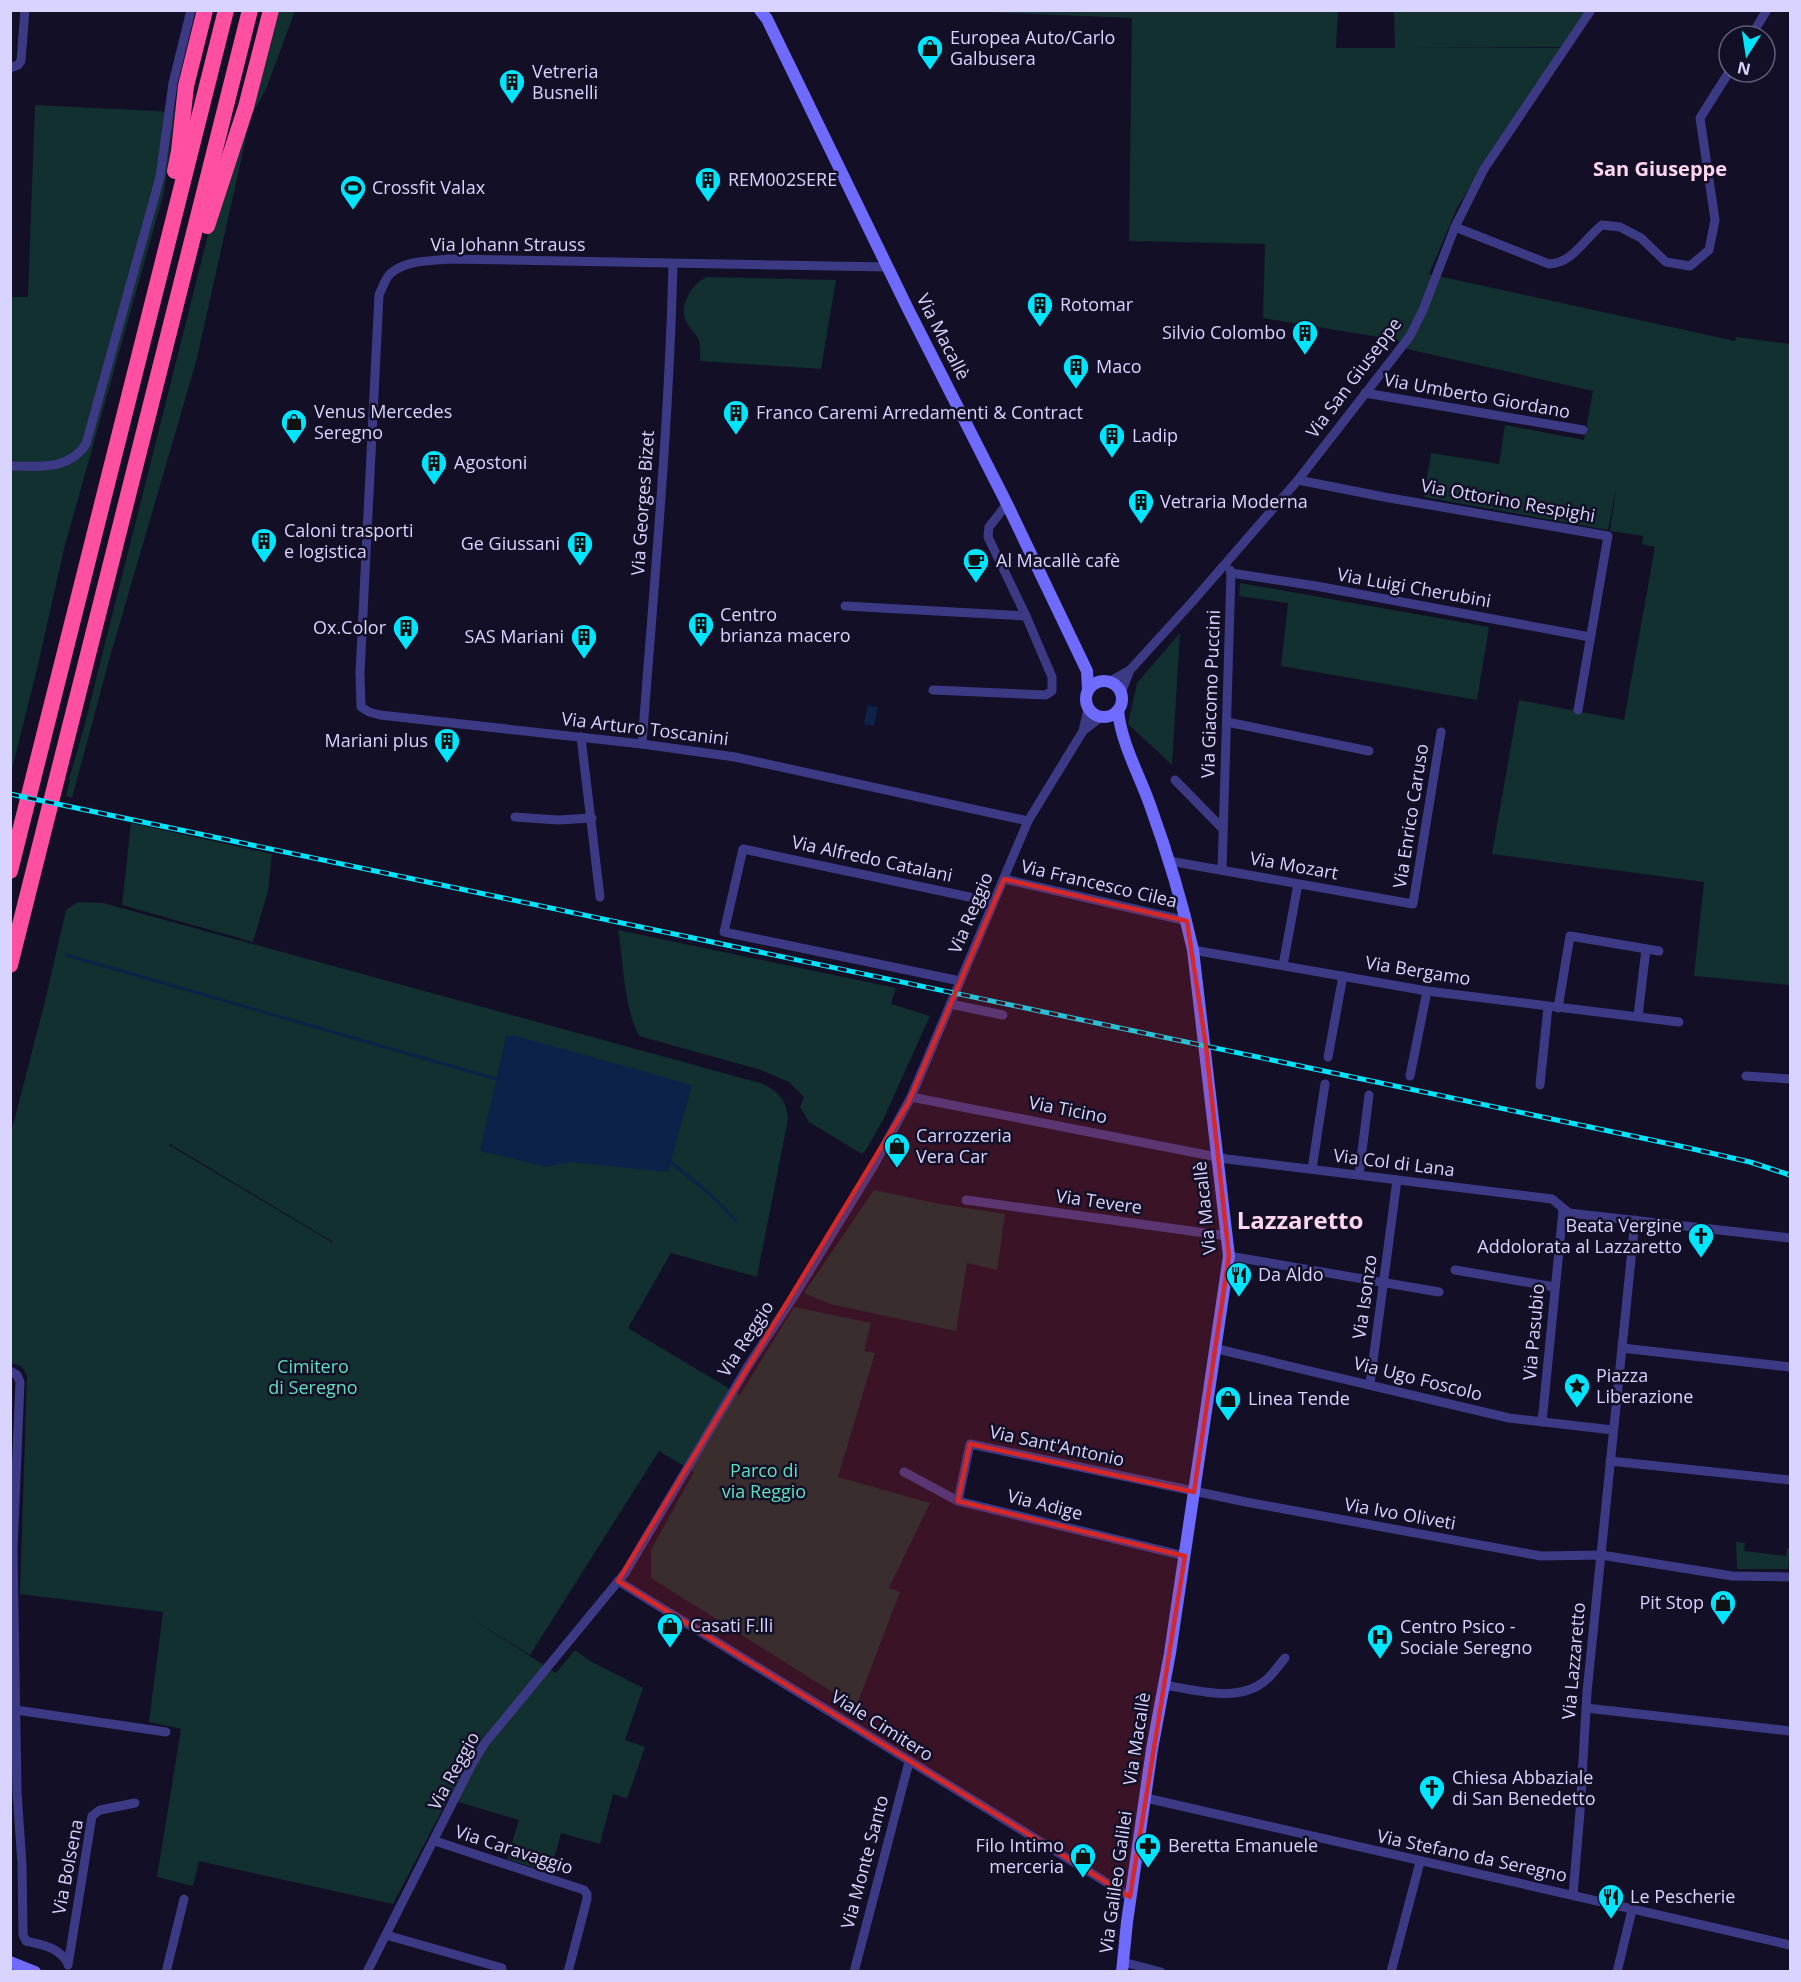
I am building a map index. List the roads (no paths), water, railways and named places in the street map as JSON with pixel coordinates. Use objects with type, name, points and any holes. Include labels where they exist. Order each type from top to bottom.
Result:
[{"type":"highway","points":[[161,272],[168,205],[179,151],[186,86],[205,10]]},
{"type":"highway","points":[[10,871],[226,10]]},
{"type":"highway","points":[[10,965],[250,10]]},
{"type":"highway","points":[[183,277],[201,253],[213,205],[246,107],[271,10]]},
{"type":"street","points":[[10,68],[21,61],[25,10]]},
{"type":"street","points":[[10,466],[50,465],[68,461],[79,454],[87,444],[158,188],[173,83],[191,10]]},
{"type":"street","name":"Via San Giuseppe","points":[[1121,693],[1130,670],[1298,480],[1410,336],[1423,310],[1455,227],[1484,169],[1591,10]]},
{"type":"street","points":[[1758,24],[1767,10]]},
{"type":"street","name":"Via Macallè","points":[[764,13],[1087,671],[1088,690]]},
{"type":"street","points":[[1455,227],[1549,264],[1560,264],[1569,259],[1602,225],[1620,227],[1641,238],[1666,262],[1690,266],[1709,250],[1715,220],[1700,118],[1721,84]]},
{"type":"street","name":"Via Johann Strauss","points":[[363,600],[379,295],[388,275],[402,267],[419,262],[449,260],[887,267]]},
{"type":"street","name":"Via Georges Bizet","points":[[642,744],[671,329],[673,264]]},
{"type":"street","name":"Via Umberto Giordano","points":[[1365,393],[1583,430]]},
{"type":"street","name":"Via Ottorino Respighi","points":[[1298,480],[1608,536],[1578,710]]},
{"type":"street","points":[[933,690],[1046,696],[1052,691],[1054,681],[988,537],[989,527],[1007,504]]},
{"type":"street","name":"Via Giacomo Puccini","points":[[1222,870],[1231,573],[1227,562]]},
{"type":"street","name":"Via Luigi Cherubini","points":[[1231,573],[1317,586],[1590,637]]},
{"type":"street","name":"Via Arturo Toscanini","points":[[363,600],[361,707],[369,712],[642,744],[735,758],[1028,821]]},
{"type":"street","points":[[845,606],[1026,616]]},
{"type":"street","name":"Via San Giuseppe","points":[[1106,681],[1130,670]]},
{"type":"street","points":[[1087,671],[1115,685],[1121,693],[1122,700],[1118,710],[1111,716],[1103,717],[1088,709],[1086,698],[1088,690],[1094,684],[1106,681]]},
{"type":"street","name":"Via Reggio","points":[[367,1971],[435,1841],[471,1766],[485,1743],[618,1581],[748,1366],[865,1180],[911,1097],[1028,821],[1083,731],[1088,709]]},
{"type":"street","name":"Via Macallè","points":[[1118,710],[1123,736],[1153,812],[1169,861],[1193,950],[1229,1256],[1217,1349],[1146,1798]]},
{"type":"street","name":"Via Macallè","points":[[1103,717],[1123,736]]},
{"type":"street","name":"Via Reggio","points":[[1083,731],[1103,717]]},
{"type":"street","points":[[1227,722],[1370,752]]},
{"type":"street","name":"Via Enrico Caruso","points":[[1413,904],[1441,732]]},
{"type":"street","points":[[581,737],[600,897]]},
{"type":"street","name":"Via Giacomo Puccini","points":[[1175,780],[1223,829]]},
{"type":"street","points":[[515,817],[558,820],[592,818]]},
{"type":"street","name":"Via Alfredo Catalani","points":[[960,981],[724,932],[743,849],[993,902]]},
{"type":"street","name":"Via Mozart","points":[[1169,861],[1413,904]]},
{"type":"street","name":"Via Francesco Cilea","points":[[1004,879],[1187,921]]},
{"type":"street","points":[[1283,966],[1298,884]]},
{"type":"street","points":[[1540,1085],[1553,1007],[1570,936],[1659,951]]},
{"type":"street","points":[[1638,1016],[1646,949]]},
{"type":"street","name":"Via Bergamo","points":[[1193,950],[1427,991],[1679,1022]]},
{"type":"street","points":[[1328,1057],[1342,976]]},
{"type":"street","points":[[1410,1076],[1427,991]]},
{"type":"street","points":[[950,1004],[1003,1015]]},
{"type":"street","points":[[1746,1076],[1791,1079]]},
{"type":"street","points":[[1312,1169],[1325,1084]]},
{"type":"street","points":[[1359,1175],[1369,1095]]},
{"type":"street","name":"Via Ticino","points":[[911,1097],[1218,1157]]},
{"type":"street","name":"Via Col di Lana","points":[[1218,1157],[1552,1199],[1569,1213],[1791,1238]]},
{"type":"street","name":"Via Isonzo","points":[[1370,1384],[1397,1180]]},
{"type":"street","name":"Via Tevere","points":[[966,1200],[1227,1236]]},
{"type":"street","name":"Via Pasubio","points":[[1542,1422],[1563,1210]]},
{"type":"street","points":[[1613,1430],[1635,1220]]},
{"type":"street","points":[[1229,1256],[1439,1292]]},
{"type":"street","points":[[1455,1270],[1555,1287]]},
{"type":"street","points":[[1622,1348],[1791,1367]]},
{"type":"street","name":"Via Ugo Foscolo","points":[[1217,1349],[1509,1418],[1613,1430]]},
{"type":"street","points":[[10,1371],[17,1375],[20,1382],[14,1548],[16,1710],[166,1732]]},
{"type":"street","name":"Via Lazzaretto","points":[[1573,1895],[1586,1708],[1613,1430]]},
{"type":"street","name":"Via Sant'Antonio","points":[[958,1500],[970,1443],[1194,1492]]},
{"type":"street","points":[[1610,1461],[1791,1480]]},
{"type":"street","name":"Via Adige","points":[[904,1472],[958,1500],[1185,1556]]},
{"type":"street","name":"Via Ivo Oliveti","points":[[1194,1492],[1541,1556],[1601,1556],[1732,1576],[1791,1577]]},
{"type":"street","name":"Viale Cimitero","points":[[618,1581],[1130,1897]]},
{"type":"street","name":"Via Macallè","points":[[1164,1685],[1220,1694],[1235,1694],[1265,1680],[1285,1658]]},
{"type":"street","points":[[1586,1708],[1791,1731]]},
{"type":"street","name":"Via Bolsena","points":[[16,1710],[23,1935],[26,1941],[49,1946],[60,1952],[68,1965],[92,1816],[100,1810],[135,1803]]},
{"type":"street","name":"Via Monte Santo","points":[[854,1971],[909,1762]]},
{"type":"street","name":"Via Stefano da Seregno","points":[[1146,1798],[1791,1945]]},
{"type":"street","name":"Via Galileo Galilei","points":[[1123,1967],[1130,1897],[1146,1798]]},
{"type":"street","name":"Via Caravaggio","points":[[435,1841],[584,1890],[587,1899],[568,1971]]},
{"type":"street","points":[[1391,1971],[1420,1862]]},
{"type":"street","points":[[166,1971],[184,1899]]},
{"type":"street","points":[[1617,1971],[1632,1910]]},
{"type":"street","points":[[386,1935],[502,1968]]},
{"type":"street","points":[[12,1963],[24,1971]]},
{"type":"street","points":[[12,1963],[35,1971]]},
{"type":"street","points":[[1123,1967],[1161,1971]]},
{"type":"water","points":[[868,705],[878,707],[874,726],[864,724]]},
{"type":"water","points":[[513,1035],[692,1085],[668,1172],[570,1162],[546,1167],[480,1151],[506,1036]]},
{"type":"waterway","points":[[66,955],[496,1079]]},
{"type":"waterway","points":[[672,1163],[711,1195],[736,1221]]},
{"type":"railway","points":[[10,794],[1680,1146],[1750,1162],[1790,1175]]},
{"type":"place","name":"Europea Auto/Carlo Galbusera","points":[[930,71]]},
{"type":"place","name":"Vetreria Busnelli","points":[[512,105]]},
{"type":"place","name":"REM002SERE","points":[[708,203]]},
{"type":"place","name":"Crossfit Valax","points":[[353,211]]},
{"type":"place","name":"Rotomar","points":[[1040,328]]},
{"type":"place","name":"Silvio Colombo","points":[[1305,356]]},
{"type":"place","name":"Maco","points":[[1076,390]]},
{"type":"place","name":"Franco Caremi Arredamenti & Contract","points":[[736,436]]},
{"type":"place","name":"Venus Mercedes Seregno","points":[[294,445]]},
{"type":"place","name":"Ladip","points":[[1112,459]]},
{"type":"place","name":"Agostoni","points":[[434,486]]},
{"type":"place","name":"Vetraria Moderna","points":[[1141,525]]},
{"type":"place","name":"Caloni trasporti e logistica","points":[[264,564]]},
{"type":"place","name":"Ge Giussani","points":[[580,567]]},
{"type":"place","name":"Al Macallè cafè","points":[[976,584]]},
{"type":"place","name":"Centro brianza macero","points":[[701,648]]},
{"type":"place","name":"Ox.Color","points":[[406,651]]},
{"type":"place","name":"SAS Mariani","points":[[584,660]]},
{"type":"place","name":"Mariani plus","points":[[447,764]]},
{"type":"place","name":"Carrozzeria Vera Car","points":[[897,1169]]},
{"type":"place","name":"Beata Vergine Addolorata al Lazzaretto","points":[[1701,1259]]},
{"type":"place","name":"Da Aldo","points":[[1239,1298]]},
{"type":"place","name":"Piazza Liberazione","points":[[1577,1409]]},
{"type":"place","name":"Linea Tende","points":[[1228,1422]]},
{"type":"place","name":"Pit Stop","points":[[1723,1626]]},
{"type":"place","name":"Casati F.lli","points":[[670,1649]]},
{"type":"place","name":"Centro Psico - Sociale Seregno","points":[[1380,1660]]},
{"type":"place","name":"Chiesa Abbaziale di San Benedetto","points":[[1432,1811]]},
{"type":"place","name":"Beretta Emanuele","points":[[1148,1869]]},
{"type":"place","name":"Filo Intimo merceria","points":[[1083,1879]]},
{"type":"place","name":"Le Pescherie","points":[[1611,1920]]},
{"type":"district","name":"San Giuseppe","points":[[1660,169]]},
{"type":"district","name":"Lazzaretto","points":[[1300,1221]]},
{"type":"park label","name":"Cimitero di Seregno","points":[[313,1377]]},
{"type":"park label","name":"Parco di via Reggio","points":[[764,1481]]}]
